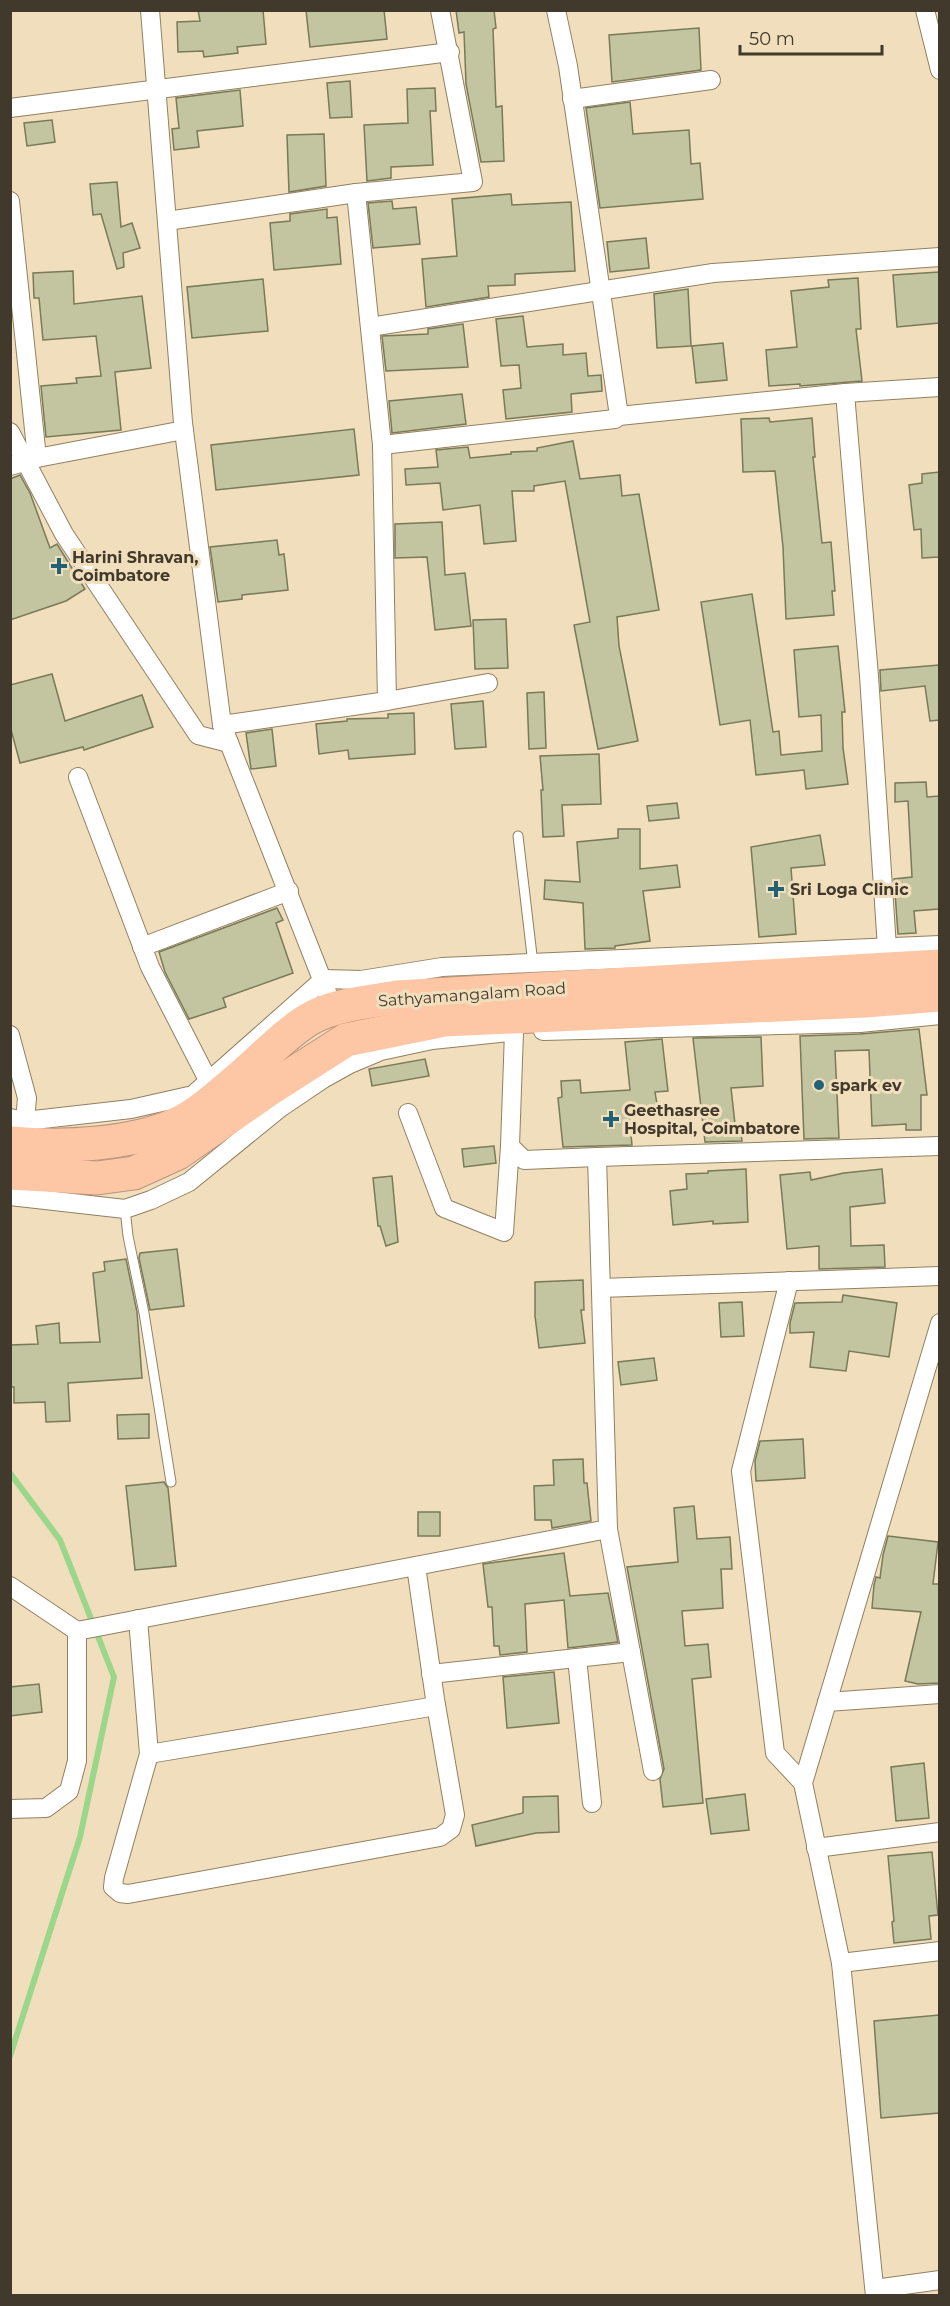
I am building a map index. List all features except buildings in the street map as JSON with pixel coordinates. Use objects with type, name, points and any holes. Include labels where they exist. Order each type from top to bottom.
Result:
[{"type":"highway","name":"Sathyamangalam Road","points":[[15,1128],[34,1146],[136,1137],[177,1123],[211,1101],[312,1017],[329,994],[397,997],[939,966]]},
{"type":"highway","points":[[10,1173],[97,1178],[134,1173],[178,1153],[271,1088],[346,1040],[444,1020],[865,1001],[939,995]]},
{"type":"street","points":[[150,10],[184,430],[222,725],[346,1040]]},
{"type":"street","points":[[167,222],[356,193],[473,182],[450,52],[440,10]]},
{"type":"street","points":[[556,10],[572,99],[619,416]]},
{"type":"street","points":[[925,10],[939,64]]},
{"type":"street","points":[[10,108],[450,52]]},
{"type":"street","points":[[572,99],[711,80]]},
{"type":"street","points":[[356,193],[382,445],[387,701]]},
{"type":"street","points":[[10,201],[25,462]]},
{"type":"street","points":[[370,327],[600,289],[714,273],[939,257]]},
{"type":"street","points":[[382,445],[615,419],[619,416],[845,393],[939,387]]},
{"type":"street","points":[[845,393],[869,676],[887,948]]},
{"type":"street","points":[[25,462],[184,430]]},
{"type":"street","points":[[10,432],[64,534],[198,735],[229,743]]},
{"type":"street","points":[[222,725],[387,701],[488,683]]},
{"type":"street","points":[[78,777],[150,967],[209,1082]]},
{"type":"street","points":[[142,947],[289,891]]},
{"type":"street","points":[[15,1128],[131,1109],[194,1095],[329,994],[361,980],[442,967],[939,945]]},
{"type":"street","points":[[10,1196],[125,1209],[151,1200],[189,1182],[280,1108],[323,1079],[381,1050],[432,1040],[514,1032],[860,1023],[939,1015]]},
{"type":"street","points":[[408,1113],[444,1208],[504,1232],[514,1032]]},
{"type":"street","points":[[10,1035],[27,1098],[15,1128]]},
{"type":"street","points":[[510,1146],[524,1160],[939,1146]]},
{"type":"street","points":[[597,1157],[608,1529],[653,1771]]},
{"type":"street","points":[[601,1288],[939,1276]]},
{"type":"street","points":[[789,1281],[741,1471],[775,1753],[803,1784]]},
{"type":"street","points":[[939,1323],[935,1355],[803,1784],[841,1963],[875,2292],[939,2280]]},
{"type":"street","points":[[10,1587],[77,1631],[608,1529]]},
{"type":"street","points":[[137,1619],[149,1754],[114,1878],[114,1887],[120,1893],[129,1894],[440,1838],[451,1829],[455,1815],[436,1706],[416,1566]]},
{"type":"street","points":[[10,1809],[46,1808],[69,1791],[77,1761],[77,1631]]},
{"type":"street","points":[[431,1674],[631,1652]]},
{"type":"street","points":[[577,1658],[592,1803]]},
{"type":"street","points":[[827,1702],[939,1694]]},
{"type":"street","points":[[149,1754],[436,1706]]},
{"type":"street","points":[[816,1848],[939,1833]]},
{"type":"street","points":[[841,1963],[939,1951]]},
{"type":"lane","points":[[518,836],[533,964]]},
{"type":"lane","points":[[125,1209],[171,1482]]},
{"type":"waterway","points":[[10,1473],[60,1540],[114,1677],[80,1837],[10,2056]]},
{"type":"place","name":"Harini Shravan, Coimbatore","points":[[59,566]]},
{"type":"place","name":"Sri Loga Clinic","points":[[776,889]]},
{"type":"place","name":"spark ev","points":[[819,1085]]},
{"type":"place","name":"Geethasree Hospital, Coimbatore","points":[[611,1119]]}]
